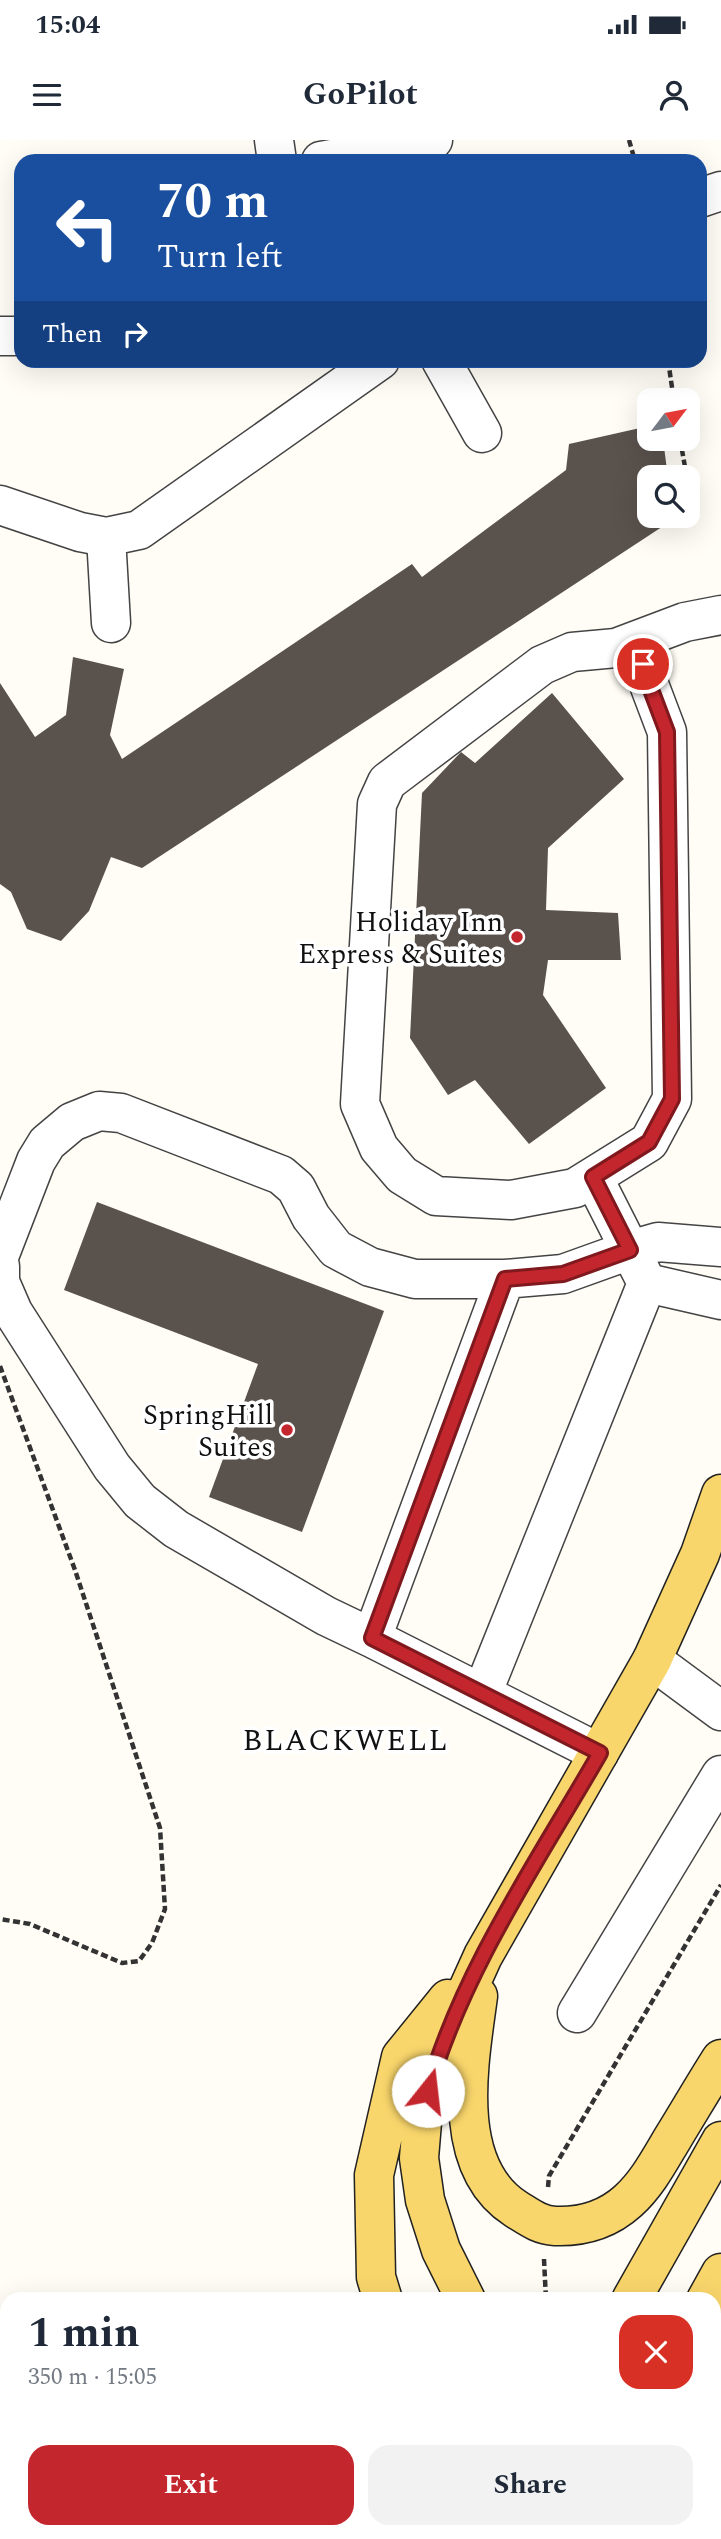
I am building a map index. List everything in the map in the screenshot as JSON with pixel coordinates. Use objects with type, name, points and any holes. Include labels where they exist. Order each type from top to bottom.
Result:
[{"type":"main road","points":[[462,2292],[441,2250],[425,2200],[419,2158],[423,2110],[440,2051],[483,1956],[652,1660],[700,1553],[721,1494]]},
{"type":"main road","points":[[483,1956],[468,2073],[469,2127],[479,2166],[495,2191],[510,2205],[545,2225],[587,2224],[603,2219],[627,2202],[647,2181],[721,2059]]},
{"type":"main road","points":[[381,2292],[376,2277],[374,2175],[401,2057],[483,1956]]},
{"type":"main road","points":[[636,2292],[721,2141]]},
{"type":"main road","points":[[710,2292],[721,2273]]},
{"type":"street","points":[[358,154],[433,140]]},
{"type":"street","points":[[0,505],[80,532],[106,537],[139,530],[369,368]]},
{"type":"street","points":[[445,368],[482,433]]},
{"type":"street","points":[[106,537],[111,622]]},
{"type":"street","points":[[637,640],[650,687],[667,732],[672,1099],[649,1142],[575,1188],[511,1200],[436,1196],[402,1175],[379,1148],[360,1104],[377,804],[387,782],[542,665],[572,652],[616,648],[637,640],[685,622],[721,615]]},
{"type":"street","points":[[0,1254],[36,1161],[47,1143],[72,1122],[99,1111],[121,1113],[281,1175],[296,1188],[311,1217],[336,1248],[370,1267],[415,1279],[505,1279],[638,1267],[721,1300]]},
{"type":"street","points":[[593,1177],[638,1267]]},
{"type":"street","points":[[482,1694],[638,1267],[658,1242],[721,1247]]},
{"type":"street","points":[[0,1266],[0,1282],[13,1312],[112,1466],[140,1501],[176,1529],[326,1616],[600,1753]]},
{"type":"street","points":[[372,1638],[505,1279]]},
{"type":"street","points":[[652,1660],[721,1711]]},
{"type":"street","points":[[577,2013],[721,1775]]},
{"type":"path","points":[[669,368],[672,388]]},
{"type":"path","points":[[0,1366],[75,1570],[160,1828],[165,1909],[152,1943],[139,1961],[122,1963],[30,1924],[0,1919]]},
{"type":"path","points":[[548,2186],[549,2176],[721,1885]]},
{"type":"path","points":[[544,2260],[545,2292]]},
{"type":"building","points":[[637,429],[637,452],[665,452],[666,465],[637,465],[637,528],[660,528],[142,868],[111,857],[89,911],[61,941],[27,929],[11,892],[0,884],[0,683],[35,737],[66,715],[73,657],[124,669],[110,735],[122,759],[412,564],[422,577],[566,470],[569,444]]},
{"type":"building","name":"Holiday Inn Express & Suites","points":[[552,693],[624,779],[548,848],[546,910],[618,913],[621,960],[548,960],[543,995],[606,1088],[529,1144],[475,1080],[448,1095],[410,1038],[422,793],[461,752],[475,763]]},
{"type":"building","name":"SpringHill Suites","points":[[97,1202],[384,1311],[302,1532],[209,1497],[258,1364],[64,1290]]},
{"type":"place","name":"Holiday Inn Express & Suites","points":[[517,937]]},
{"type":"place","name":"SpringHill Suites","points":[[287,1430]]},
{"type":"district","name":"BLACKWELL","points":[[346,1740]]},
{"type":"route","points":[[428,2091],[440,2051],[483,1956],[600,1753],[372,1638],[505,1279],[563,1274],[630,1250],[593,1177],[649,1142],[672,1099],[667,732],[643,664]]}]
